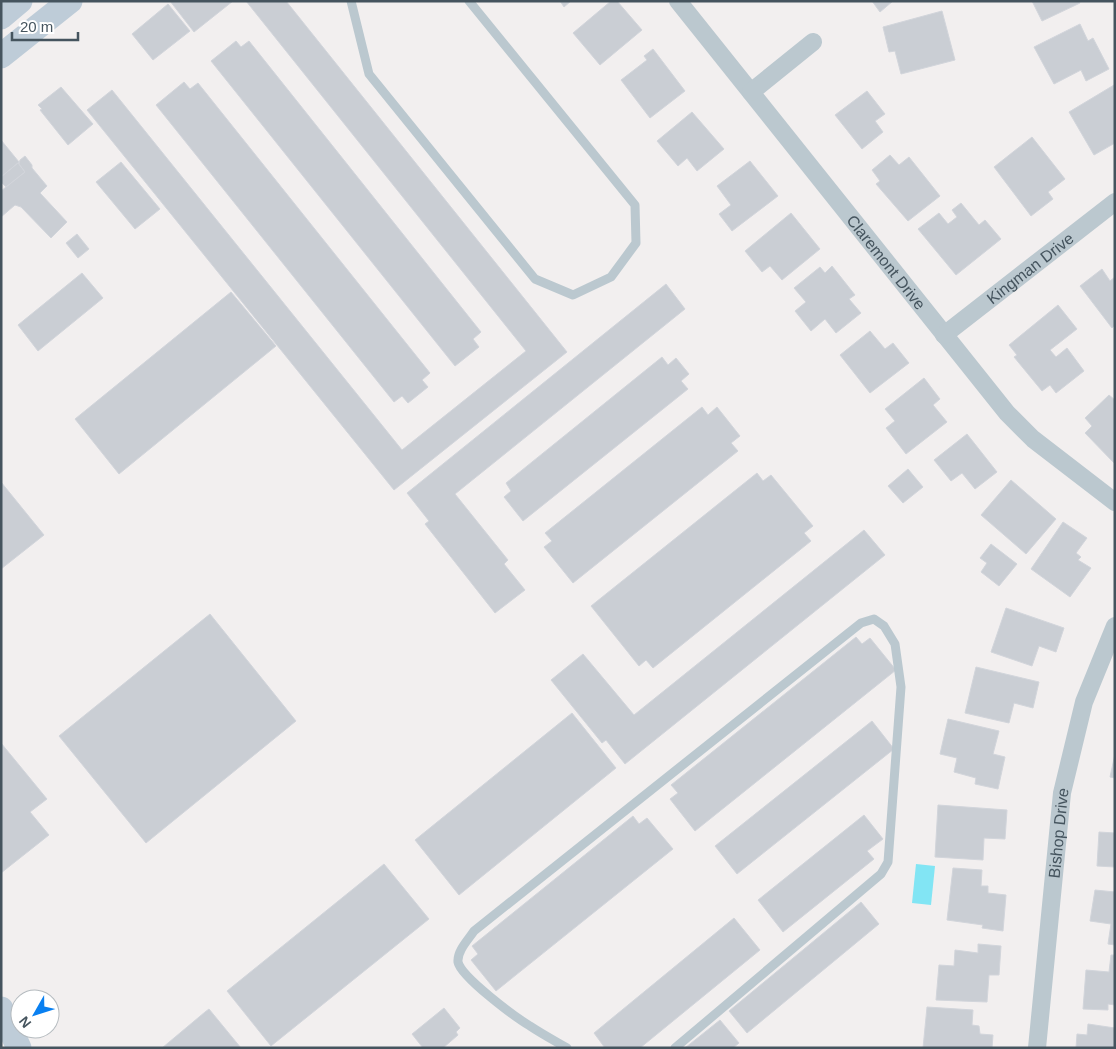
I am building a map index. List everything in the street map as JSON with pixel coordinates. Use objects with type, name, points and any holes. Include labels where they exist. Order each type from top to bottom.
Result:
[{"type":"street","points":[[1,17],[20,1]]},
{"type":"street","points":[[1,56],[70,1]]},
{"type":"street","name":"Claremont Drive","points":[[678,1],[1007,414],[1033,439],[1115,502]]},
{"type":"street","points":[[751,92],[813,42]]},
{"type":"street","name":"Kingman Drive","points":[[944,335],[1115,202]]},
{"type":"street","name":"Bishop Drive","points":[[1037,1048],[1062,792],[1084,702],[1115,626]]},
{"type":"street","points":[[1,1009],[19,1048]]},
{"type":"lane","points":[[351,1],[369,74],[535,280],[573,294],[611,277],[636,243],[634,205],[469,1]]},
{"type":"lane","points":[[568,1048],[530,1026],[482,990],[461,968],[458,960],[461,949],[474,931],[861,623],[874,619],[884,626],[895,644],[901,687],[888,862],[881,874],[675,1048]]},
{"type":"water","points":[[916,864],[935,866],[931,905],[912,903]]},
{"type":"building","points":[[170,1],[233,1],[194,32]]},
{"type":"building","points":[[246,1],[286,1],[567,352],[394,490],[87,110],[112,90],[402,450],[526,351]]},
{"type":"building","points":[[560,1],[571,1],[564,7]]},
{"type":"building","points":[[611,1],[617,1],[642,30],[600,65],[573,33]]},
{"type":"building","points":[[872,1],[893,1],[880,12]]},
{"type":"building","points":[[1032,1],[1079,1],[1080,3],[1042,21]]},
{"type":"building","points":[[168,4],[190,31],[153,60],[132,34]]},
{"type":"building","points":[[942,11],[955,60],[901,74],[895,51],[889,52],[883,27]]},
{"type":"building","points":[[1080,24],[1088,41],[1093,38],[1109,69],[1086,81],[1081,70],[1054,84],[1034,47]]},
{"type":"building","points":[[236,41],[241,47],[249,41],[481,332],[473,339],[479,347],[455,366],[211,61]]},
{"type":"building","points":[[653,49],[685,91],[650,118],[621,80],[647,60],[644,56]]},
{"type":"building","points":[[184,82],[190,89],[198,83],[430,373],[422,380],[428,387],[408,403],[402,396],[394,402],[156,105]]},
{"type":"building","points":[[1114,85],[1115,143],[1094,155],[1069,112]]},
{"type":"building","points":[[61,87],[93,124],[68,145],[38,105]]},
{"type":"building","points":[[867,91],[885,114],[875,121],[883,132],[862,149],[835,115]]},
{"type":"building","points":[[692,112],[724,149],[697,171],[687,158],[678,166],[657,141]]},
{"type":"building","points":[[1032,137],[1065,179],[1048,192],[1053,199],[1031,216],[994,167]]},
{"type":"building","points":[[1,140],[19,162],[1,177]]},
{"type":"building","points":[[890,155],[899,165],[909,157],[940,196],[908,221],[876,184],[880,181],[872,170]]},
{"type":"building","points":[[25,156],[47,186],[40,193],[67,222],[51,238],[21,207],[15,205],[1,217],[1,191],[25,172],[19,164],[20,160]]},
{"type":"building","points":[[750,161],[778,196],[732,231],[719,214],[731,205],[717,186]]},
{"type":"building","points":[[121,162],[160,209],[135,229],[96,182]]},
{"type":"building","points":[[18,163],[25,172],[6,187],[1,182],[1,177]]},
{"type":"building","points":[[961,203],[979,225],[985,220],[1001,239],[956,275],[918,229],[939,213],[948,224],[957,217],[952,210]]},
{"type":"building","points":[[791,213],[820,249],[782,280],[770,266],[762,272],[745,251]]},
{"type":"building","points":[[77,234],[89,249],[78,258],[66,243]]},
{"type":"building","points":[[832,266],[855,295],[849,299],[861,313],[836,333],[825,319],[811,331],[795,311],[806,302],[794,288],[820,267],[825,273]]},
{"type":"building","points":[[1102,269],[1110,281],[1115,277],[1115,325],[1112,328],[1080,286]]},
{"type":"building","points":[[82,273],[103,298],[38,351],[18,325]]},
{"type":"building","points":[[666,284],[685,309],[455,494],[508,560],[504,564],[525,590],[495,613],[425,524],[429,521],[407,493]]},
{"type":"building","points":[[231,292],[276,346],[119,474],[75,419]]},
{"type":"building","points":[[1058,305],[1077,329],[1050,350],[1056,357],[1067,348],[1084,371],[1056,393],[1050,385],[1042,391],[1014,357],[1017,355],[1009,345]]},
{"type":"building","points":[[870,331],[885,349],[893,343],[909,363],[870,393],[840,355]]},
{"type":"building","points":[[662,357],[668,365],[676,358],[689,374],[681,381],[688,389],[523,521],[504,497],[511,491],[506,483]]},
{"type":"building","points":[[924,378],[940,399],[933,405],[947,422],[906,454],[886,428],[895,421],[885,409]]},
{"type":"building","points":[[1109,395],[1115,400],[1115,464],[1085,433],[1092,426],[1085,418]]},
{"type":"building","points":[[702,407],[708,415],[717,407],[740,436],[731,443],[738,451],[573,583],[544,547],[552,541],[545,533]]},
{"type":"building","points":[[967,434],[997,472],[975,489],[962,473],[951,481],[934,460]]},
{"type":"building","points":[[908,469],[923,487],[903,503],[888,486]]},
{"type":"building","points":[[757,473],[763,481],[771,475],[813,526],[804,533],[811,541],[653,668],[646,660],[639,666],[591,606]]},
{"type":"building","points":[[1011,480],[1056,519],[1026,554],[981,515]]},
{"type":"building","points":[[1,482],[44,535],[1,569]]},
{"type":"building","points":[[1063,522],[1087,538],[1076,553],[1081,557],[1078,560],[1091,568],[1070,597],[1031,569]]},
{"type":"building","points":[[864,530],[885,555],[625,764],[606,740],[602,743],[551,680],[583,654],[634,715]]},
{"type":"building","points":[[991,544],[1017,564],[999,586],[981,572],[987,563],[980,558]]},
{"type":"building","points":[[1006,608],[1064,628],[1056,652],[1039,646],[1032,666],[991,652]]},
{"type":"building","points":[[210,614],[296,721],[146,843],[59,736]]},
{"type":"building","points":[[856,637],[862,644],[870,638],[896,670],[695,831],[670,799],[678,793],[671,785]]},
{"type":"building","points":[[976,667],[1039,682],[1033,708],[1014,703],[1009,723],[965,713]]},
{"type":"building","points":[[572,713],[616,768],[459,895],[415,840]]},
{"type":"building","points":[[948,719],[999,731],[993,754],[1005,757],[998,789],[975,784],[976,778],[954,772],[957,758],[940,754]]},
{"type":"building","points":[[872,721],[894,749],[737,874],[715,846]]},
{"type":"building","points":[[1,743],[47,799],[30,812],[49,835],[1,873]]},
{"type":"building","points":[[1115,754],[1115,778],[1110,777]]},
{"type":"building","points":[[938,805],[1007,810],[1005,839],[984,838],[983,860],[935,857]]},
{"type":"building","points":[[864,815],[883,839],[867,851],[874,859],[783,932],[758,900]]},
{"type":"building","points":[[633,816],[639,824],[647,818],[673,849],[496,991],[471,960],[478,954],[472,946]]},
{"type":"building","points":[[1099,832],[1115,833],[1115,867],[1097,866]]},
{"type":"building","points":[[384,864],[429,919],[271,1046],[227,991]]},
{"type":"building","points":[[953,868],[982,870],[981,886],[988,886],[988,893],[1006,895],[1003,931],[982,928],[983,925],[947,920]]},
{"type":"building","points":[[1095,890],[1115,892],[1115,945],[1108,944],[1111,924],[1090,921]]},
{"type":"building","points":[[861,902],[879,924],[747,1033],[729,1011]]},
{"type":"building","points":[[734,918],[760,950],[640,1048],[605,1048],[594,1033]]},
{"type":"building","points":[[978,944],[1001,946],[999,975],[989,975],[987,1002],[936,1000],[939,965],[954,966],[955,950],[978,953]]},
{"type":"building","points":[[1111,955],[1115,955],[1115,1005],[1108,1004],[1108,1010],[1083,1009],[1086,970],[1109,972]]},
{"type":"building","points":[[927,1007],[973,1010],[972,1025],[979,1026],[980,1034],[993,1035],[992,1048],[923,1048]]},
{"type":"building","points":[[444,1008],[460,1028],[456,1032],[458,1035],[443,1048],[423,1048],[412,1034]]},
{"type":"building","points":[[209,1009],[241,1048],[162,1048],[205,1012]]},
{"type":"building","points":[[720,1020],[739,1043],[733,1048],[685,1048]]},
{"type":"building","points":[[1088,1024],[1115,1028],[1115,1048],[1076,1048],[1077,1034],[1087,1035]]}]
